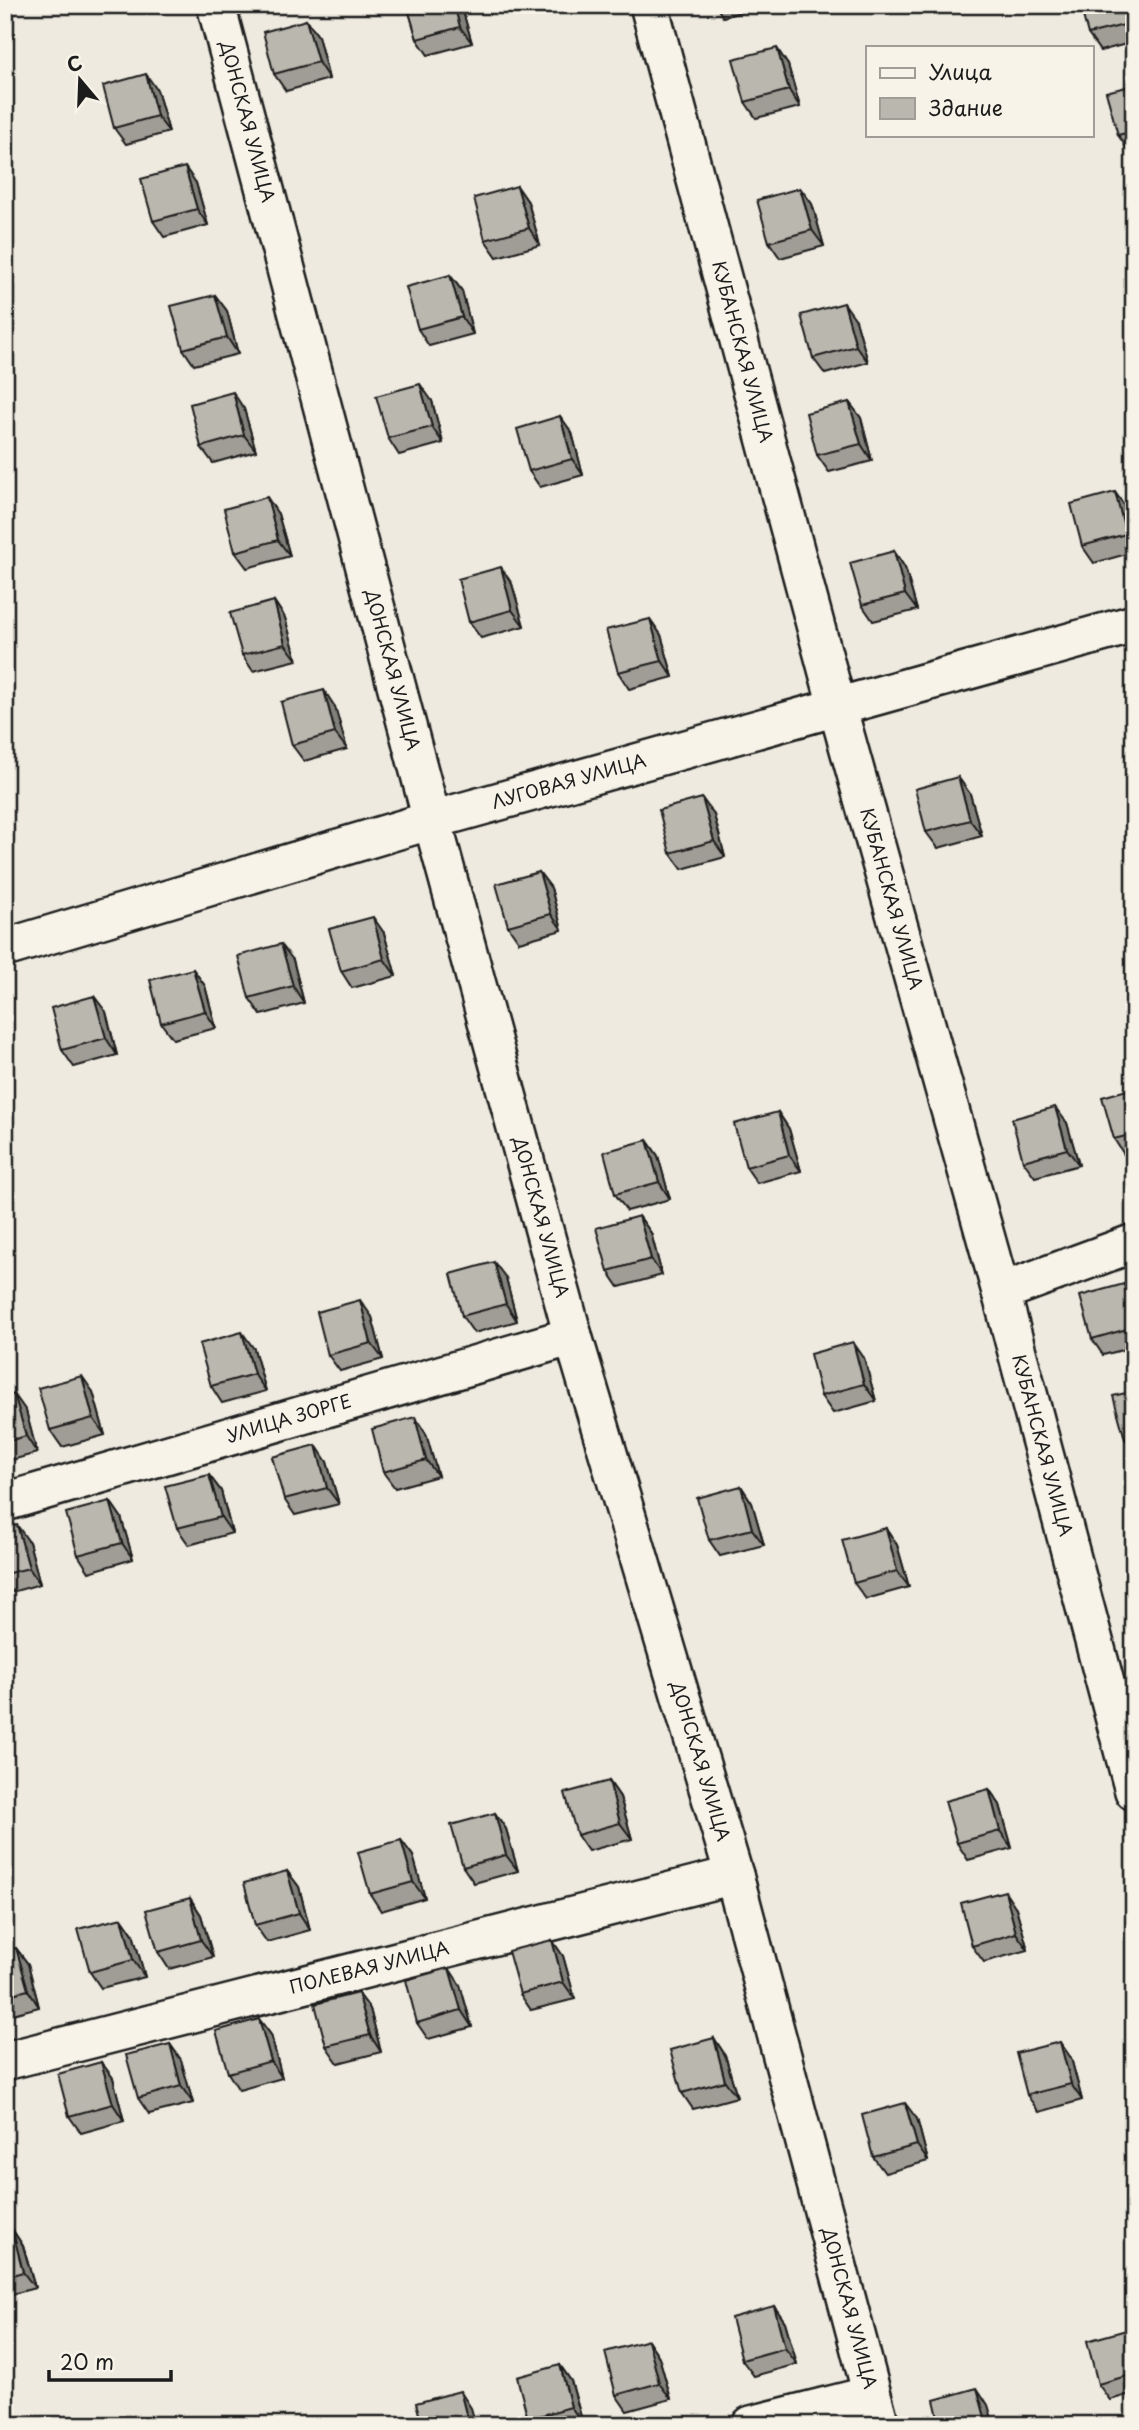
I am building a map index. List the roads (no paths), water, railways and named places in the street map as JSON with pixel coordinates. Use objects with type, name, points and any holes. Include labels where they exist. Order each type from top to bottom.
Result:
[{"type":"street","name":"ДОНСКАЯ УЛИЦА","points":[[216,5],[432,820],[573,1336],[734,1875],[876,2410]]},
{"type":"street","name":"КУБАНСКАЯ УЛИЦА","points":[[649,5],[837,706],[1001,1292],[1134,1791]]},
{"type":"street","name":"ЛУГОВАЯ УЛИЦА","points":[[5,948],[432,820],[1134,624]]},
{"type":"street","points":[[1001,1292],[1134,1243]]},
{"type":"street","name":"УЛИЦА ЗОРГЕ","points":[[5,1502],[573,1336]]},
{"type":"street","name":"ПОЛЕВАЯ УЛИЦА","points":[[5,2061],[734,1875]]},
{"type":"street","points":[[751,2425],[876,2410]]}]
